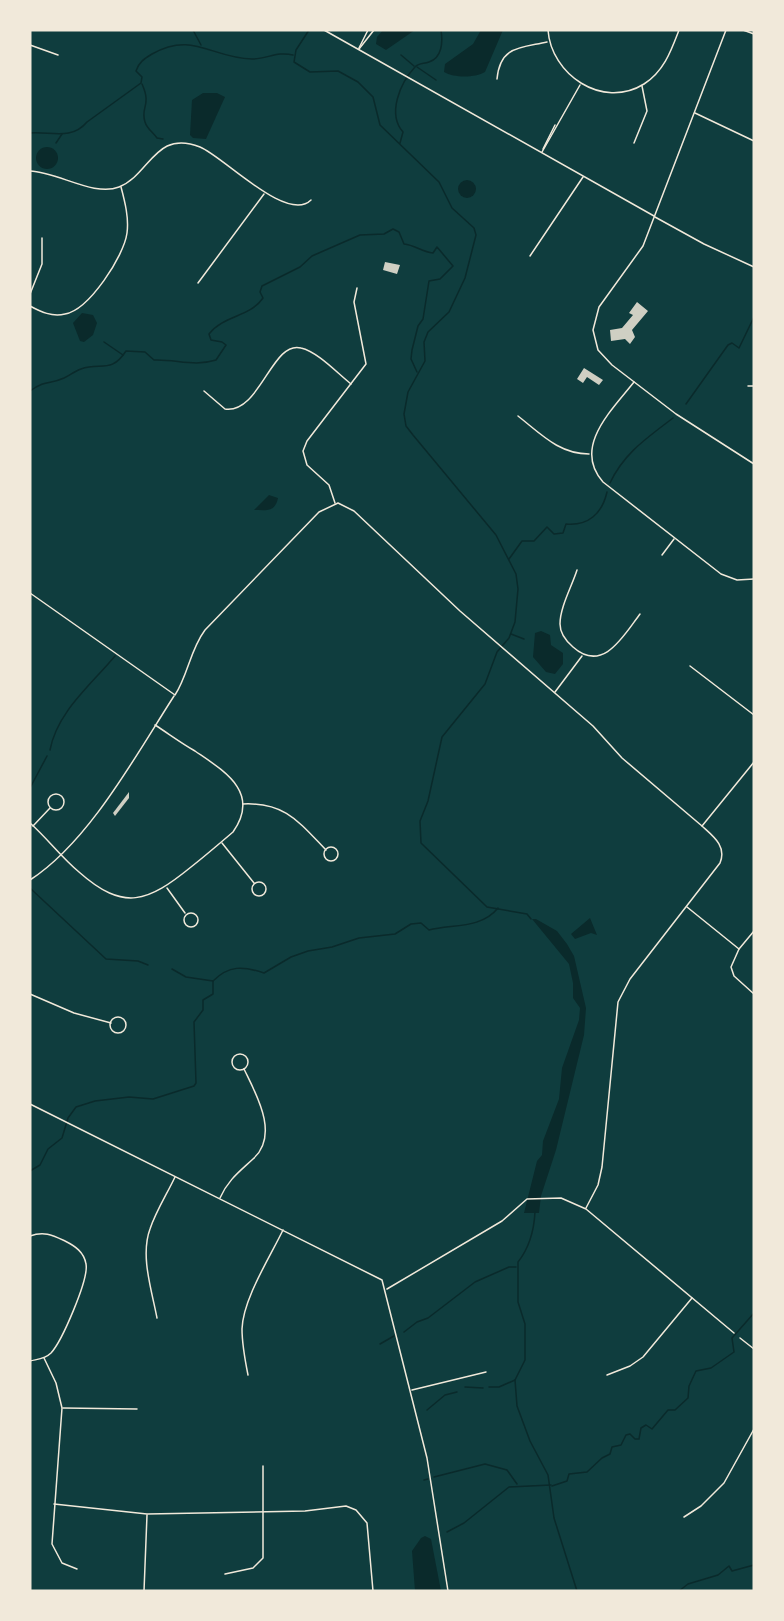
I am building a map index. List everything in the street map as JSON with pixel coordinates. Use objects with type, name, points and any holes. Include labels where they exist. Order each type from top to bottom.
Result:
[{"type":"street","points":[[324,30],[542,151],[655,217],[704,244],[754,267]]},
{"type":"street","points":[[358,50],[368,30]]},
{"type":"street","points":[[358,50],[374,30]]},
{"type":"street","points":[[548,30],[549,41],[559,65],[580,84],[607,92],[632,89],[642,85],[663,67],[679,30]]},
{"type":"street","points":[[726,30],[655,217],[637,257],[599,307],[594,323],[594,337],[598,350],[634,382],[676,414],[754,464]]},
{"type":"street","points":[[743,30],[754,34]]},
{"type":"street","points":[[496,79],[499,63],[509,51],[549,41]]},
{"type":"street","points":[[30,45],[58,55]]},
{"type":"street","points":[[542,151],[555,132],[557,123],[580,84]]},
{"type":"street","points":[[634,143],[647,111],[647,100],[642,85]]},
{"type":"street","points":[[695,113],[754,141]]},
{"type":"street","points":[[30,171],[49,172],[98,189],[121,186],[136,175],[160,150],[172,145],[191,144],[213,154],[264,193],[279,200],[300,205],[311,201]]},
{"type":"street","points":[[530,256],[584,176]]},
{"type":"street","points":[[30,306],[48,314],[65,314],[75,311],[90,298],[119,258],[124,246],[128,220],[121,186]]},
{"type":"street","points":[[198,283],[264,193]]},
{"type":"street","points":[[30,294],[42,264],[42,238]]},
{"type":"street","points":[[335,503],[329,485],[307,465],[303,451],[307,441],[364,368],[367,359],[354,302],[357,288]]},
{"type":"street","points":[[204,391],[225,409],[239,409],[248,401],[285,352],[299,347],[308,351],[352,384]]},
{"type":"street","points":[[634,382],[596,433],[590,454],[594,470],[603,482],[726,577],[737,580],[754,579]]},
{"type":"street","points":[[748,386],[754,386]]},
{"type":"street","points":[[518,416],[561,449],[572,453],[590,454]]},
{"type":"street","points":[[30,880],[62,855],[81,834],[175,695],[194,647],[205,630],[315,516],[335,503],[346,506],[555,692],[622,758],[720,844],[722,858],[630,979],[618,1002],[602,1167],[586,1209]]},
{"type":"street","points":[[662,555],[675,538]]},
{"type":"street","points":[[577,570],[560,625],[565,639],[582,655],[598,656],[608,653],[640,614]]},
{"type":"street","points":[[30,593],[175,695]]},
{"type":"street","points":[[555,692],[582,655]]},
{"type":"street","points":[[690,666],[754,715]]},
{"type":"street","points":[[30,823],[84,876],[119,897],[142,898],[166,887],[222,842],[238,825],[242,804],[239,788],[228,774],[155,725]]},
{"type":"street","points":[[702,826],[754,762]]},
{"type":"street","points":[[33,826],[51,808],[51,797],[55,794],[61,796],[64,801],[61,808],[51,808]]},
{"type":"street","points":[[242,804],[275,807],[289,813],[326,850],[326,859],[333,861],[337,858],[336,849],[326,850]]},
{"type":"street","points":[[222,842],[254,883]]},
{"type":"street","points":[[254,883],[263,883],[266,886],[264,893],[260,896],[251,890],[254,883]]},
{"type":"street","points":[[166,887],[186,915],[185,924],[191,927],[196,925],[198,921],[196,915],[190,912],[186,915]]},
{"type":"street","points":[[686,906],[739,949]]},
{"type":"street","points":[[754,931],[739,949],[733,961],[732,970],[734,976],[754,994]]},
{"type":"street","points":[[30,994],[74,1012],[111,1023]]},
{"type":"street","points":[[114,1018],[122,1018],[126,1025],[125,1029],[116,1033],[112,1030],[111,1023],[114,1018]]},
{"type":"street","points":[[243,1054],[247,1058],[248,1063],[244,1069],[236,1069],[233,1065],[235,1055],[243,1054]]},
{"type":"street","points":[[220,1198],[230,1180],[257,1155],[265,1136],[259,1101],[244,1069]]},
{"type":"street","points":[[30,1104],[377,1276],[386,1289],[412,1390],[429,1468],[448,1591]]},
{"type":"street","points":[[156,1318],[148,1266],[147,1241],[151,1226],[176,1176]]},
{"type":"street","points":[[386,1289],[514,1212],[529,1199],[564,1198],[586,1209],[754,1349]]},
{"type":"street","points":[[248,1375],[243,1344],[243,1318],[249,1300],[283,1230]]},
{"type":"street","points":[[30,1236],[50,1234],[75,1246],[85,1258],[87,1267],[85,1281],[56,1346],[44,1358],[30,1361]]},
{"type":"street","points":[[607,1375],[630,1366],[643,1357],[692,1298]]},
{"type":"street","points":[[44,1358],[56,1383],[62,1408],[52,1544],[62,1563],[76,1569]]},
{"type":"street","points":[[412,1390],[486,1372]]},
{"type":"street","points":[[62,1408],[137,1409]]},
{"type":"street","points":[[684,1517],[701,1506],[724,1483],[754,1429]]},
{"type":"street","points":[[225,1574],[253,1568],[263,1558],[263,1466]]},
{"type":"street","points":[[54,1504],[147,1514],[305,1511],[341,1505],[356,1510],[368,1526],[373,1591]]},
{"type":"street","points":[[144,1591],[147,1514]]},
{"type":"water","points":[[383,30],[415,30],[386,50],[376,44],[377,37]]},
{"type":"water","points":[[481,30],[503,30],[485,72],[464,76],[444,72],[445,64],[473,44]]},
{"type":"water","points":[[203,93],[217,93],[225,97],[206,139],[193,138],[190,135],[192,100]]},
{"type":"water","points":[[47,147],[55,150],[58,158],[55,166],[47,169],[39,166],[36,158],[39,150]]},
{"type":"water","points":[[463,180],[471,180],[476,185],[474,196],[463,198],[458,193],[458,185]]},
{"type":"water","points":[[82,313],[93,315],[97,323],[93,335],[84,342],[80,341],[73,323]]},
{"type":"water","points":[[269,495],[278,498],[275,506],[269,510],[254,510]]},
{"type":"water","points":[[541,631],[550,635],[551,645],[563,653],[563,664],[555,674],[546,672],[533,657],[535,633]]},
{"type":"water","points":[[590,918],[597,935],[591,933],[575,939],[571,934]]},
{"type":"water","points":[[532,919],[557,931],[567,944],[574,956],[586,1008],[584,1035],[556,1150],[541,1196],[539,1213],[524,1213],[537,1161],[542,1155],[543,1141],[559,1099],[562,1068],[579,1020],[580,1008],[573,998],[569,964]]},
{"type":"water","points":[[425,1536],[431,1539],[441,1591],[415,1591],[412,1551]]},
{"type":"building","points":[[385,262],[400,265],[397,274],[383,270]]},
{"type":"building","points":[[637,302],[648,311],[632,330],[635,337],[630,344],[625,339],[611,341],[610,330],[622,328],[633,315],[629,313]]},
{"type":"building","points":[[584,368],[603,380],[599,385],[587,377],[583,383],[577,379]]},
{"type":"building","points":[[129,792],[129,798],[115,816],[113,813]]},
{"type":"waterway","points":[[193,30],[201,45]]},
{"type":"waterway","points":[[309,30],[296,50],[294,62],[310,72],[338,71],[358,82],[373,97],[380,125],[439,182],[452,208],[474,228],[476,235],[465,278],[449,312],[428,332],[424,342],[425,361],[408,392],[404,414],[406,426],[496,535],[516,574],[518,589],[515,622],[509,638],[497,652],[485,684],[442,737],[428,801],[420,821],[421,843],[487,907],[527,914],[531,919]]},
{"type":"waterway","points":[[400,143],[403,132],[396,116],[400,90],[415,67],[437,57],[442,44],[441,30]]},
{"type":"waterway","points":[[30,133],[60,134],[81,128],[141,83],[142,77],[136,71],[139,65],[149,56],[166,48],[191,45],[238,58],[252,59],[282,54],[293,55]]},
{"type":"waterway","points":[[401,55],[414,66]]},
{"type":"waterway","points":[[417,67],[436,80]]},
{"type":"waterway","points":[[142,84],[146,97],[144,113],[146,124],[157,138],[163,139]]},
{"type":"waterway","points":[[56,143],[62,134]]},
{"type":"waterway","points":[[30,391],[81,369],[115,363],[126,351],[145,352],[154,360],[193,363],[216,360],[226,345],[211,340],[209,334],[222,323],[258,304],[263,298],[260,292],[262,286],[300,267],[312,256],[360,235],[384,234],[393,229],[399,232],[404,244],[433,253],[437,247],[453,266],[440,279],[429,281],[423,319],[418,326],[412,350],[411,359],[417,372]]},
{"type":"waterway","points":[[686,404],[728,345],[732,343],[739,348],[754,317]]},
{"type":"waterway","points":[[104,342],[123,355]]},
{"type":"waterway","points":[[610,483],[629,455],[645,439],[673,418]]},
{"type":"waterway","points":[[509,559],[522,541],[534,541],[547,527],[554,534],[563,533],[566,524],[581,523],[593,517],[602,507],[607,492]]},
{"type":"waterway","points":[[511,634],[524,639]]},
{"type":"waterway","points":[[50,750],[54,736],[67,711],[115,656]]},
{"type":"waterway","points":[[30,788],[47,756]]},
{"type":"waterway","points":[[31,889],[106,959],[138,961],[148,965]]},
{"type":"waterway","points":[[30,1171],[40,1165],[48,1149],[62,1138],[68,1118],[76,1107],[95,1101],[129,1097],[153,1099],[194,1086],[196,1083],[194,1022],[203,1010],[203,1000],[213,994],[213,981],[225,972],[243,968],[264,973],[291,957],[308,951],[332,947],[359,938],[395,934],[411,924],[421,923],[429,930],[475,923],[491,915],[498,908]]},
{"type":"waterway","points":[[172,969],[186,977],[213,981]]},
{"type":"waterway","points":[[535,1212],[531,1238],[518,1262],[518,1302],[525,1324],[525,1360],[515,1380],[517,1406],[530,1441],[548,1475],[554,1518],[577,1591]]},
{"type":"waterway","points":[[404,1332],[417,1322],[428,1318],[475,1282],[509,1267],[516,1267]]},
{"type":"waterway","points":[[552,1486],[567,1481],[569,1474],[587,1472],[610,1454],[612,1447],[621,1445],[626,1435],[630,1434],[635,1439],[639,1439],[641,1428],[646,1425],[652,1429],[668,1410],[675,1410],[688,1398],[689,1386],[696,1371],[711,1368],[734,1352],[732,1338],[754,1313]]},
{"type":"waterway","points":[[380,1344],[394,1336]]},
{"type":"waterway","points":[[489,1387],[499,1387],[515,1380]]},
{"type":"waterway","points":[[465,1387],[483,1388]]},
{"type":"waterway","points":[[427,1410],[445,1395],[457,1392]]},
{"type":"waterway","points":[[434,1477],[485,1464],[507,1470],[517,1484]]},
{"type":"waterway","points":[[424,1480],[428,1479]]},
{"type":"waterway","points":[[447,1532],[464,1523],[509,1487],[551,1485]]},
{"type":"waterway","points":[[679,1591],[688,1584],[718,1575],[729,1566],[732,1571],[754,1565]]}]
